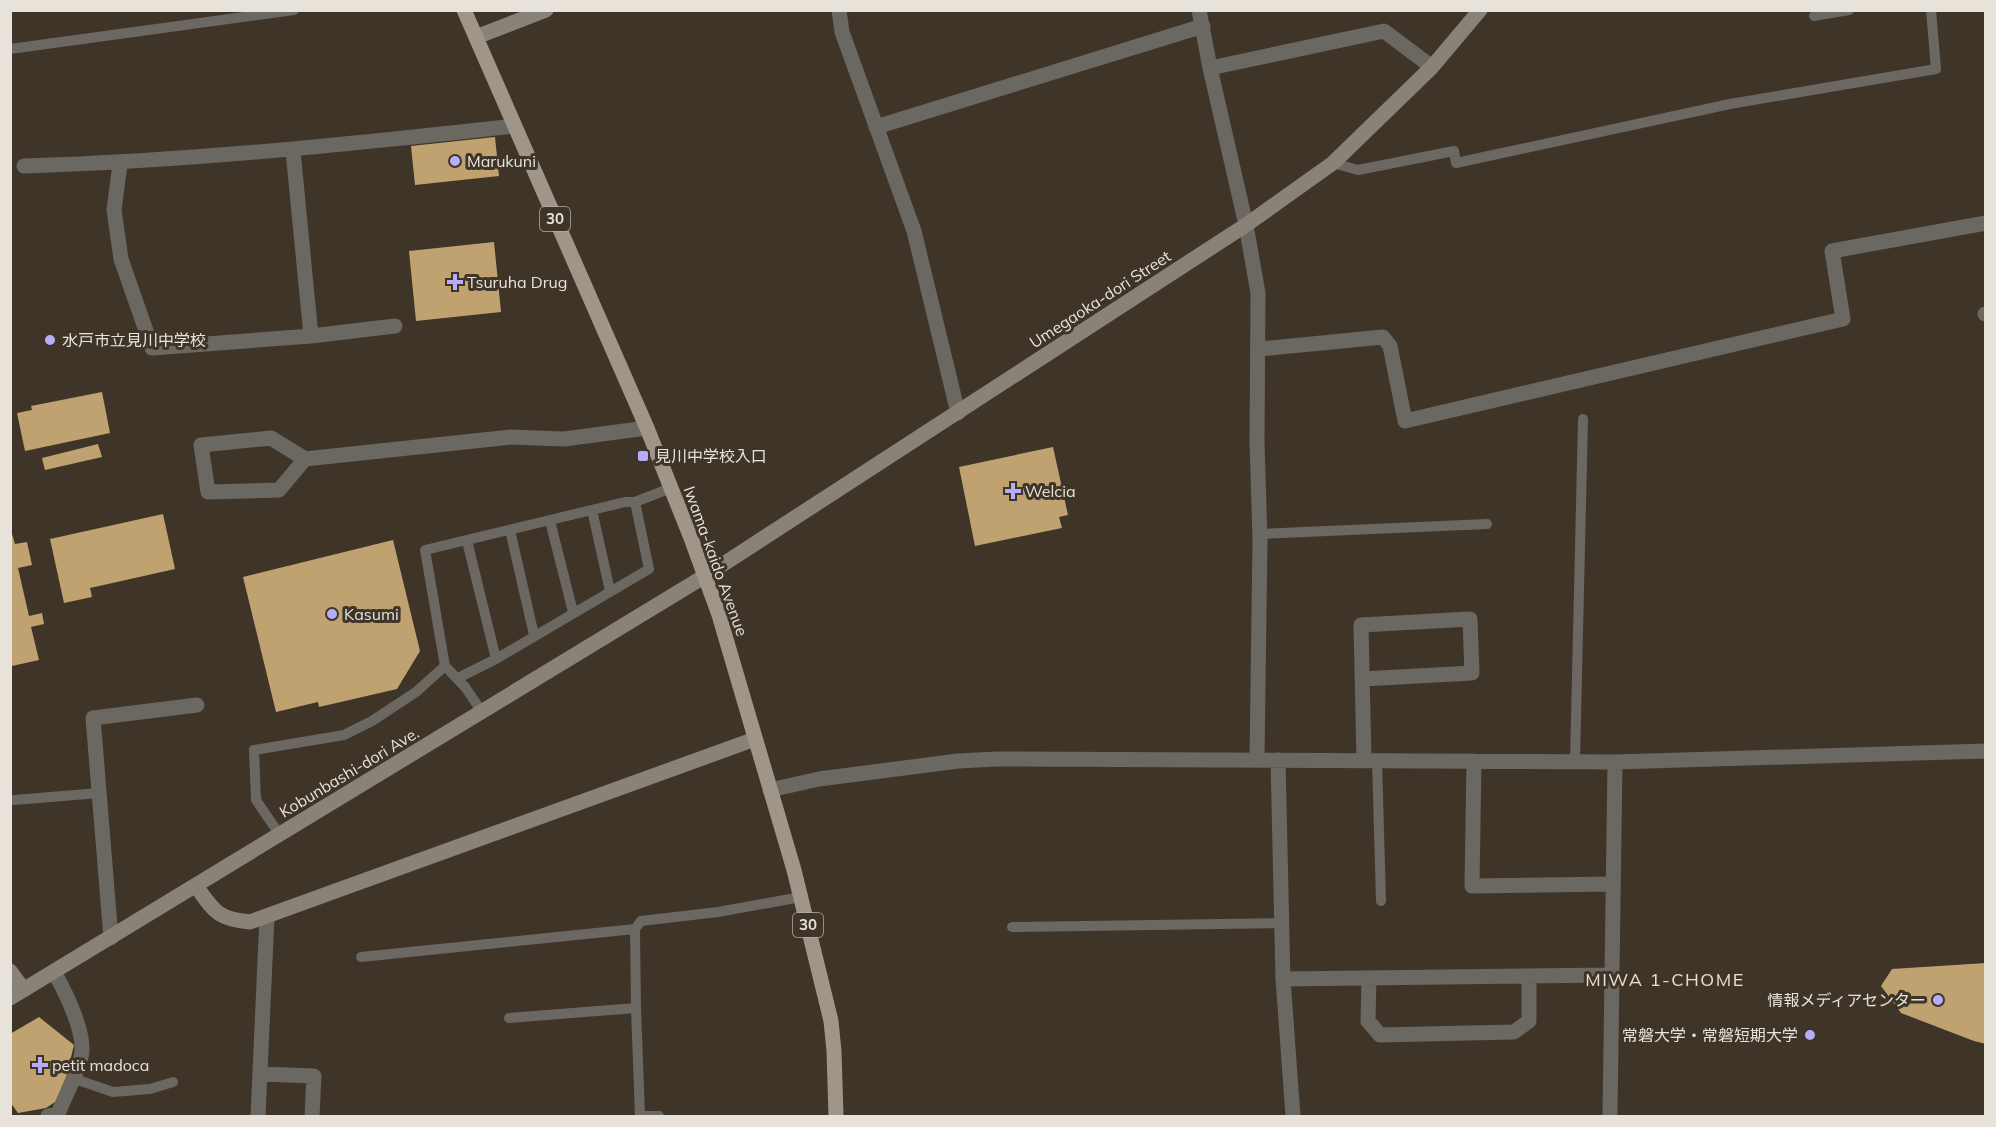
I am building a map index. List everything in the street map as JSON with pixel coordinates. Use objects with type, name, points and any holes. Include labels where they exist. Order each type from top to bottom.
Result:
[{"type":"main road","name":"Iwama-kaido Avenue","points":[[464,10],[647,428],[705,576],[801,897],[831,1021],[836,1116]]},
{"type":"street","points":[[476,37],[546,10]]},
{"type":"street","points":[[839,10],[842,32],[914,231],[958,413]]},
{"type":"street","points":[[1200,10],[1210,68],[1246,225],[1258,293],[1257,443],[1260,534],[1257,759]]},
{"type":"street","name":"Umegaoka-dori Street","points":[[705,576],[1246,225],[1333,163],[1432,67],[1480,10]]},
{"type":"street","points":[[876,127],[1203,26]]},
{"type":"street","points":[[1210,68],[1384,31],[1432,67]]},
{"type":"street","points":[[24,166],[120,164],[293,151],[514,126]]},
{"type":"street","points":[[293,151],[311,336]]},
{"type":"street","points":[[120,164],[114,210],[121,259],[152,348],[311,336],[395,326]]},
{"type":"street","points":[[1259,348],[1383,338],[1390,346],[1405,421],[1843,319],[1832,251],[1986,223]]},
{"type":"street","points":[[304,459],[279,490],[208,492],[201,445],[272,438],[304,459],[511,437],[564,439],[647,428]]},
{"type":"street","name":"Kobunbashi-dori Ave.","points":[[10,998],[705,576]]},
{"type":"street","points":[[1362,679],[1472,673],[1470,619],[1361,625],[1362,679],[1370,760]]},
{"type":"street","points":[[111,938],[93,718],[196,705]]},
{"type":"street","points":[[195,886],[216,913],[233,921],[250,922],[755,739]]},
{"type":"street","points":[[770,789],[819,779],[958,760],[1257,759],[1615,762],[1986,751]]},
{"type":"street","points":[[1278,760],[1283,979],[1293,1116]]},
{"type":"street","points":[[1474,761],[1472,886],[1614,884]]},
{"type":"street","points":[[1610,1116],[1615,762]]},
{"type":"street","points":[[258,1116],[267,917]]},
{"type":"street","points":[[10,971],[24,990]]},
{"type":"street","points":[[48,1116],[57,1114],[82,1055],[80,1033],[64,990],[54,972]]},
{"type":"street","points":[[1283,979],[1612,975]]},
{"type":"street","points":[[1369,979],[1368,1021],[1380,1035],[1515,1032],[1528,1021],[1529,976]]},
{"type":"street","points":[[260,1074],[314,1076],[312,1116]]},
{"type":"lane","points":[[10,49],[294,10]]},
{"type":"lane","points":[[1814,16],[1849,10]]},
{"type":"lane","points":[[1333,163],[1358,170],[1454,151],[1456,163],[1730,104],[1936,69],[1931,10]]},
{"type":"lane","points":[[1575,761],[1583,419]]},
{"type":"lane","points":[[482,712],[458,678],[446,666],[424,550],[625,502],[635,502],[671,488]]},
{"type":"lane","points":[[458,678],[496,659],[649,569],[635,502]]},
{"type":"lane","points":[[592,510],[610,591]]},
{"type":"lane","points":[[550,521],[573,612]]},
{"type":"lane","points":[[1260,534],[1486,524]]},
{"type":"lane","points":[[510,530],[534,635]]},
{"type":"lane","points":[[467,541],[496,659]]},
{"type":"lane","points":[[280,835],[255,800],[254,750],[344,735],[372,721],[416,692],[446,666]]},
{"type":"lane","points":[[1370,760],[1381,901]]},
{"type":"lane","points":[[14,800],[99,794]]},
{"type":"lane","points":[[659,1116],[640,1116],[635,929],[640,921],[718,912],[801,897]]},
{"type":"lane","points":[[1012,927],[1281,923]]},
{"type":"lane","points":[[361,957],[635,929]]},
{"type":"lane","points":[[509,1018],[636,1008]]},
{"type":"lane","points":[[72,1078],[113,1092],[150,1089],[173,1082]]},
{"type":"building","name":"Marukuni","points":[[495,137],[499,176],[415,185],[411,146]]},
{"type":"building","name":"Tsuruha Drug","points":[[494,242],[501,312],[416,321],[409,251]]},
{"type":"building","points":[[102,392],[110,433],[25,451],[17,413],[32,410],[31,406]]},
{"type":"building","points":[[98,444],[102,457],[45,470],[42,458]]},
{"type":"building","name":"Welcia","points":[[1053,447],[1068,515],[1059,517],[1062,528],[975,546],[959,467]]},
{"type":"building","points":[[163,514],[175,569],[90,588],[92,597],[64,603],[50,539]]},
{"type":"building","points":[[10,527],[15,544],[27,542],[32,565],[18,568],[29,616],[42,613],[44,624],[31,627],[39,660],[12,666]]},
{"type":"building","name":"Kasumi","points":[[393,540],[420,651],[397,689],[319,707],[318,702],[276,712],[243,577]]},
{"type":"building","name":"情報メディアセンター","points":[[1986,963],[1986,1044],[1901,1013],[1881,986],[1892,969]]},
{"type":"building","name":"petit madoca","points":[[39,1017],[74,1045],[64,1086],[58,1100],[46,1108],[18,1113],[10,1102],[10,1034]]},
{"type":"place","name":"Marukuni","points":[[455,161]]},
{"type":"place","name":"Tsuruha Drug","points":[[455,282]]},
{"type":"place","name":"水戸市立見川中学校","points":[[50,340]]},
{"type":"place","name":"見川中学校入口","points":[[643,456]]},
{"type":"place","name":"Welcia","points":[[1013,491]]},
{"type":"place","name":"Kasumi","points":[[332,614]]},
{"type":"place","name":"情報メディアセンター","points":[[1938,1000]]},
{"type":"place","name":"常磐大学・常磐短期大学","points":[[1810,1035]]},
{"type":"place","name":"petit madoca","points":[[40,1065]]},
{"type":"district","name":"MIWA 1-CHOME","points":[[1665,980]]}]
